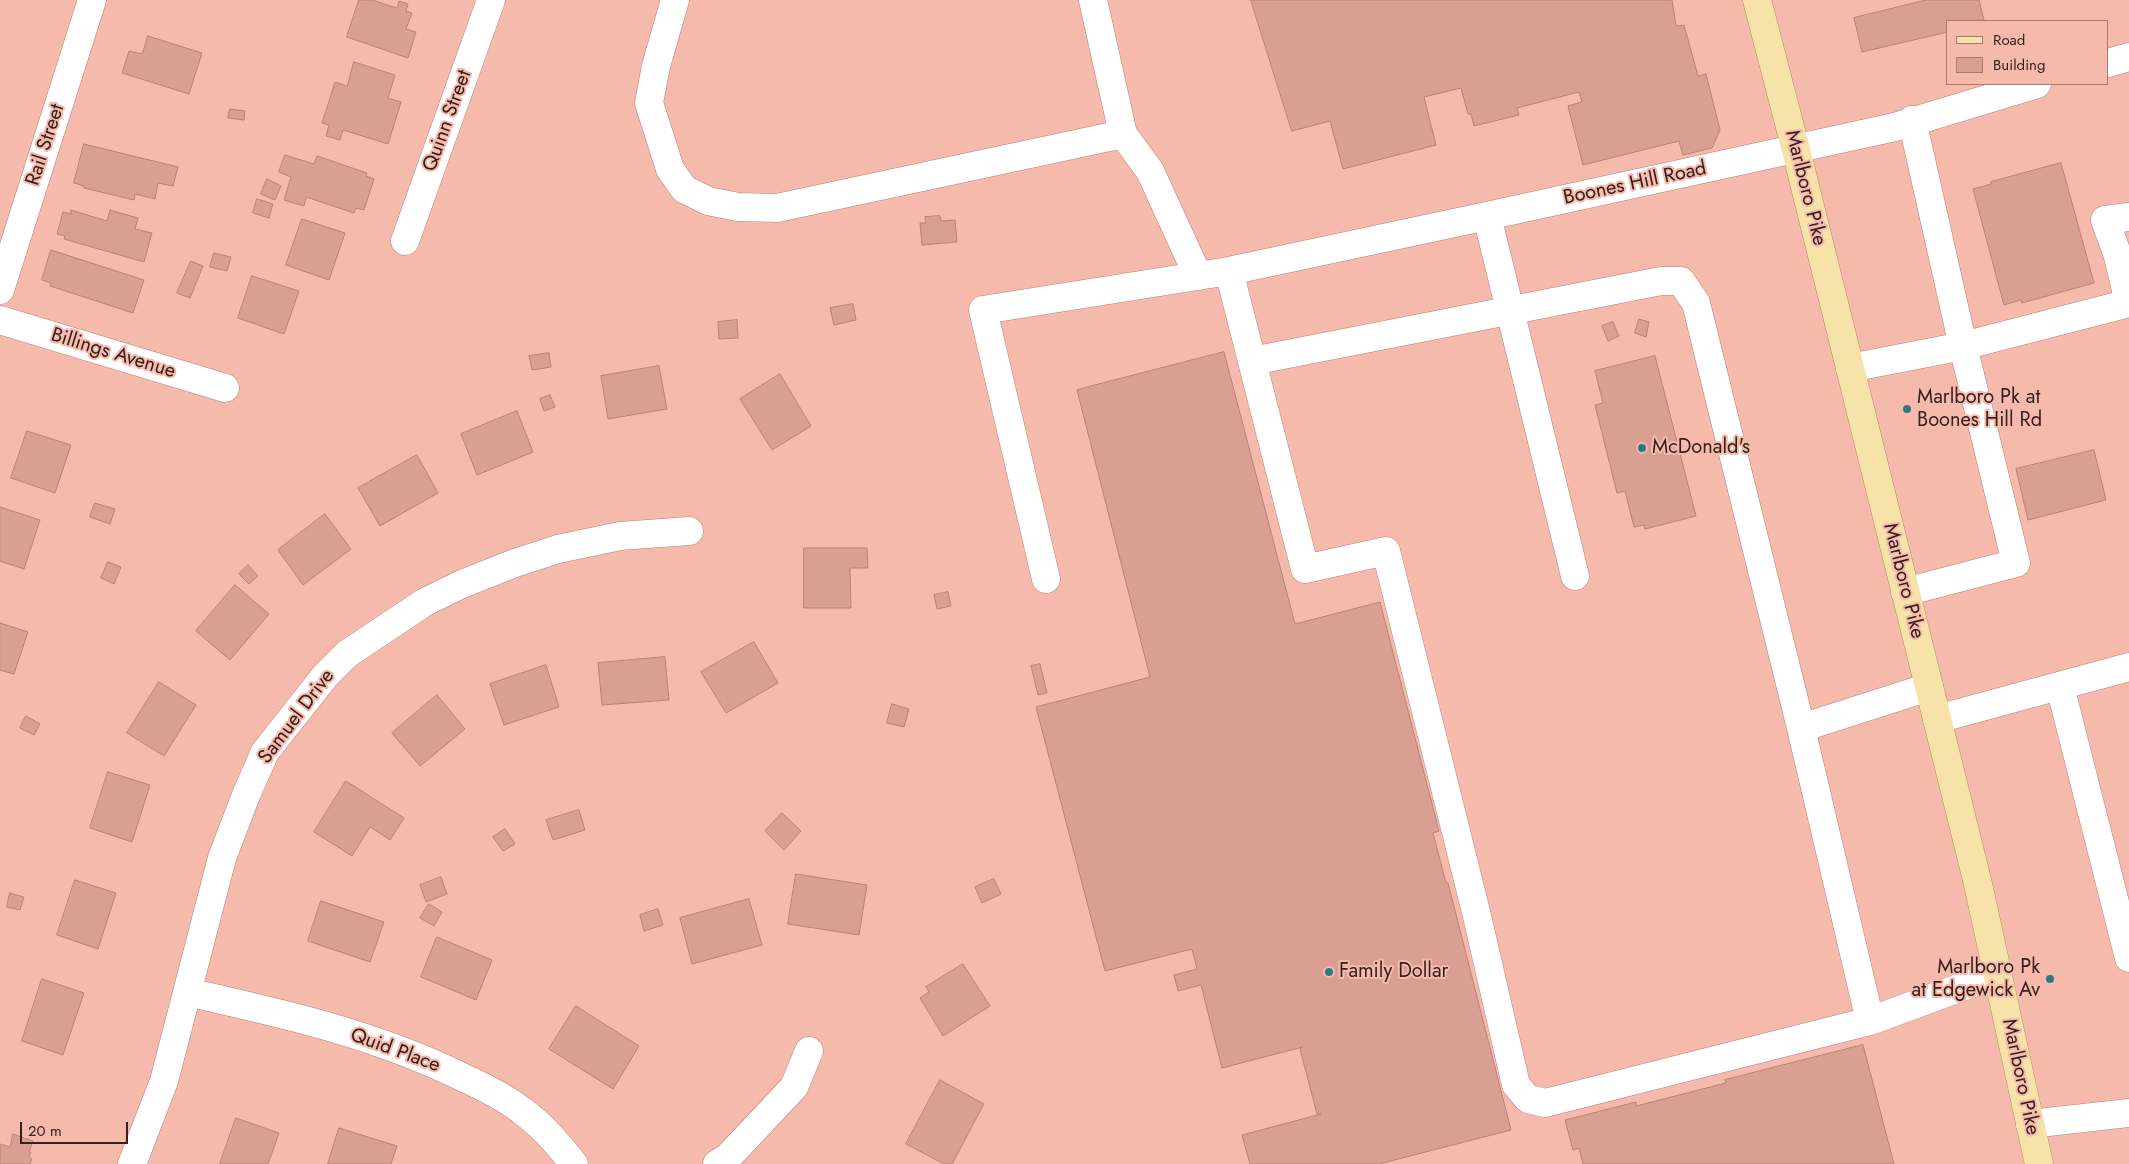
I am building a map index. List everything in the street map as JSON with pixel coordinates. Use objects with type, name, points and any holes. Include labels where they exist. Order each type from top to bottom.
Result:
[{"type":"main road","name":"Marlboro Pike","points":[[1756,0],[1796,150],[1978,884],[2038,1164]]},
{"type":"street","name":"Rail Street","points":[[0,290],[92,0]]},
{"type":"street","name":"Quinn Street","points":[[406,241],[491,0]]},
{"type":"street","points":[[675,0],[656,66],[649,103],[670,170],[684,189],[708,201],[738,208],[777,208],[1123,134]]},
{"type":"street","points":[[1093,0],[1123,134],[1150,171],[1198,276]]},
{"type":"street","points":[[2109,63],[2129,57]]},
{"type":"street","name":"Boones Hill Road","points":[[1046,580],[984,310],[1229,271],[1796,150],[1895,126],[2034,85]]},
{"type":"street","points":[[1905,592],[2016,563],[1963,346],[1912,120]]},
{"type":"street","points":[[1486,216],[1575,576]]},
{"type":"street","points":[[1850,368],[1963,346],[2129,303],[2118,256],[2105,220],[2129,217]]},
{"type":"street","points":[[1229,271],[1305,569],[1386,551],[1477,916],[1516,1085],[1528,1099],[1545,1103],[1870,1020],[1997,974]]},
{"type":"street","points":[[1252,361],[1661,281],[1681,281],[1696,303],[1801,728],[1870,1020]]},
{"type":"street","name":"Billings Avenue","points":[[0,320],[225,388]]},
{"type":"street","name":"Samuel Drive","points":[[132,1164],[164,1081],[222,858],[246,795],[265,752],[325,676],[347,654],[425,602],[515,562],[558,549],[620,536],[689,531]]},
{"type":"street","points":[[1937,719],[2129,667]]},
{"type":"street","points":[[2060,686],[2129,958]]},
{"type":"street","points":[[1801,728],[1929,687]]},
{"type":"street","name":"Quid Place","points":[[187,992],[291,1015],[433,1062],[494,1092],[521,1109],[556,1142],[574,1164]]},
{"type":"street","points":[[717,1164],[728,1157],[794,1087],[809,1051]]},
{"type":"street","points":[[2030,1124],[2129,1113]]},
{"type":"building","points":[[359,0],[372,0],[397,8],[399,1],[408,4],[406,11],[412,13],[406,29],[416,32],[408,58],[347,37]]},
{"type":"building","points":[[1251,0],[1672,0],[1676,26],[1684,25],[1698,76],[1706,74],[1720,130],[1712,148],[1683,155],[1679,141],[1583,165],[1568,106],[1582,102],[1579,92],[1517,108],[1519,115],[1474,126],[1471,114],[1468,114],[1461,88],[1424,97],[1436,145],[1343,169],[1330,121],[1292,131]]},
{"type":"building","points":[[1926,0],[1979,0],[1984,20],[1946,20],[1946,32],[1862,52],[1854,18]]},
{"type":"building","points":[[148,36],[202,53],[189,94],[122,73],[129,51],[142,54]]},
{"type":"building","points":[[354,62],[395,75],[388,98],[401,102],[388,144],[343,130],[340,140],[326,136],[329,125],[322,123],[335,82],[347,86]]},
{"type":"building","points":[[230,109],[245,111],[244,120],[228,118]]},
{"type":"building","points":[[84,144],[178,167],[173,186],[158,183],[155,199],[135,194],[134,200],[84,188],[84,186],[74,183]]},
{"type":"building","points":[[285,155],[314,164],[317,156],[367,173],[366,176],[374,179],[364,210],[356,208],[354,213],[306,197],[304,206],[284,200],[291,177],[279,172]]},
{"type":"building","points":[[2061,163],[2094,283],[2022,303],[2021,300],[2004,305],[1973,189],[1991,184],[1991,182]]},
{"type":"building","points":[[267,179],[281,186],[275,200],[261,194]]},
{"type":"building","points":[[257,199],[273,204],[269,218],[253,213]]},
{"type":"building","points":[[71,210],[107,221],[110,210],[138,218],[135,229],[152,233],[144,262],[64,239],[65,236],[57,234],[63,212],[71,214]]},
{"type":"building","points":[[940,216],[941,221],[955,220],[957,242],[922,245],[920,223],[926,223],[925,217]]},
{"type":"building","points":[[302,219],[345,233],[329,280],[286,265]]},
{"type":"building","points":[[51,250],[144,280],[133,313],[50,286],[51,283],[42,280]]},
{"type":"building","points":[[214,253],[231,257],[227,271],[210,267]]},
{"type":"building","points":[[191,261],[203,266],[190,298],[177,293]]},
{"type":"building","points":[[252,276],[299,291],[284,334],[238,318]]},
{"type":"building","points":[[853,304],[856,320],[834,325],[830,308]]},
{"type":"building","points":[[1639,319],[1649,322],[1646,337],[1635,333]]},
{"type":"building","points":[[737,320],[738,338],[719,339],[718,322]]},
{"type":"building","points":[[1613,322],[1619,336],[1608,341],[1602,326]]},
{"type":"building","points":[[1224,352],[1295,624],[1380,602],[1439,831],[1433,833],[1446,883],[1448,883],[1511,1130],[1379,1164],[1250,1164],[1242,1135],[1321,1114],[1317,1114],[1300,1049],[1303,1047],[1222,1068],[1201,985],[1178,991],[1174,975],[1197,969],[1192,949],[1105,971],[1036,707],[1150,677],[1077,390]]},
{"type":"building","points":[[549,353],[551,367],[532,370],[529,356]]},
{"type":"building","name":"McDonald's","points":[[1655,356],[1696,516],[1645,529],[1644,525],[1634,527],[1625,491],[1617,493],[1595,405],[1603,403],[1595,371]]},
{"type":"building","points":[[659,366],[667,409],[608,419],[601,376]]},
{"type":"building","points":[[780,374],[811,426],[772,450],[740,399]]},
{"type":"building","points":[[550,395],[555,407],[544,411],[540,399]]},
{"type":"building","points":[[517,411],[533,452],[477,475],[461,434]]},
{"type":"building","points":[[27,431],[71,445],[55,493],[11,478]]},
{"type":"building","points":[[2094,450],[2106,500],[2028,520],[2016,469]]},
{"type":"building","points":[[417,455],[438,493],[380,526],[358,488]]},
{"type":"building","points":[[95,503],[115,509],[110,524],[90,517]]},
{"type":"building","points":[[0,507],[40,520],[24,569],[0,561]]},
{"type":"building","points":[[325,514],[351,549],[303,585],[278,550]]},
{"type":"building","points":[[804,548],[867,548],[868,568],[850,568],[851,608],[804,608]]},
{"type":"building","points":[[108,562],[121,567],[114,584],[101,578]]},
{"type":"building","points":[[248,565],[258,576],[249,584],[239,574]]},
{"type":"building","points":[[235,585],[269,614],[230,660],[196,631]]},
{"type":"building","points":[[948,592],[951,606],[937,609],[934,595]]},
{"type":"building","points":[[0,623],[28,632],[14,674],[0,670]]},
{"type":"building","points":[[754,642],[778,683],[726,713],[701,672]]},
{"type":"building","points":[[665,657],[669,700],[602,705],[598,663]]},
{"type":"building","points":[[1040,664],[1047,693],[1038,695],[1031,666]]},
{"type":"building","points":[[546,665],[559,707],[504,725],[490,684]]},
{"type":"building","points":[[159,682],[196,705],[164,756],[127,733]]},
{"type":"building","points":[[437,695],[465,729],[420,766],[392,733]]},
{"type":"building","points":[[892,704],[909,709],[904,727],[887,723]]},
{"type":"building","points":[[26,716],[40,724],[34,735],[20,728]]},
{"type":"building","points":[[108,772],[150,785],[132,842],[90,828]]},
{"type":"building","points":[[346,781],[404,818],[390,840],[370,827],[352,856],[314,832]]},
{"type":"building","points":[[579,810],[585,830],[553,840],[546,820]]},
{"type":"building","points":[[782,813],[801,831],[784,850],[765,831]]},
{"type":"building","points":[[505,829],[515,844],[503,851],[493,837]]},
{"type":"building","points":[[796,874],[867,885],[859,935],[788,924]]},
{"type":"building","points":[[441,877],[447,894],[426,902],[420,885]]},
{"type":"building","points":[[994,879],[1001,894],[982,903],[975,887]]},
{"type":"building","points":[[75,880],[116,893],[98,949],[57,935]]},
{"type":"building","points":[[10,893],[24,897],[20,910],[7,907]]},
{"type":"building","points":[[749,899],[762,945],[692,964],[680,918]]},
{"type":"building","points":[[321,901],[384,922],[370,962],[308,941]]},
{"type":"building","points":[[429,904],[442,912],[434,926],[420,918]]},
{"type":"building","points":[[658,909],[663,925],[644,931],[640,915]]},
{"type":"building","points":[[437,937],[492,960],[476,1000],[421,977]]},
{"type":"building","points":[[963,964],[990,1006],[943,1036],[920,998],[929,992],[926,987]]},
{"type":"building","points":[[42,979],[84,993],[63,1055],[22,1041]]},
{"type":"building","points":[[576,1006],[639,1046],[613,1089],[549,1049]]},
{"type":"building","points":[[1863,1045],[1894,1164],[1583,1164],[1579,1148],[1573,1150],[1565,1120],[1636,1102],[1636,1106],[1726,1083],[1725,1080]]},
{"type":"building","points":[[940,1080],[984,1104],[952,1164],[944,1164],[906,1144]]},
{"type":"building","points":[[236,1118],[279,1133],[268,1164],[220,1164]]},
{"type":"building","points":[[339,1128],[397,1146],[391,1164],[328,1164]]},
{"type":"building","points":[[13,1134],[33,1141],[29,1152],[31,1152],[29,1157],[32,1159],[30,1164],[0,1164],[0,1144],[10,1147]]},
{"type":"place","name":"Marlboro Pk at Boones Hill Rd","points":[[1907,409]]},
{"type":"place","name":"McDonald's","points":[[1642,448]]},
{"type":"place","name":"Family Dollar","points":[[1329,972]]},
{"type":"place","name":"Marlboro Pk at Edgewick Av","points":[[2050,979]]}]
